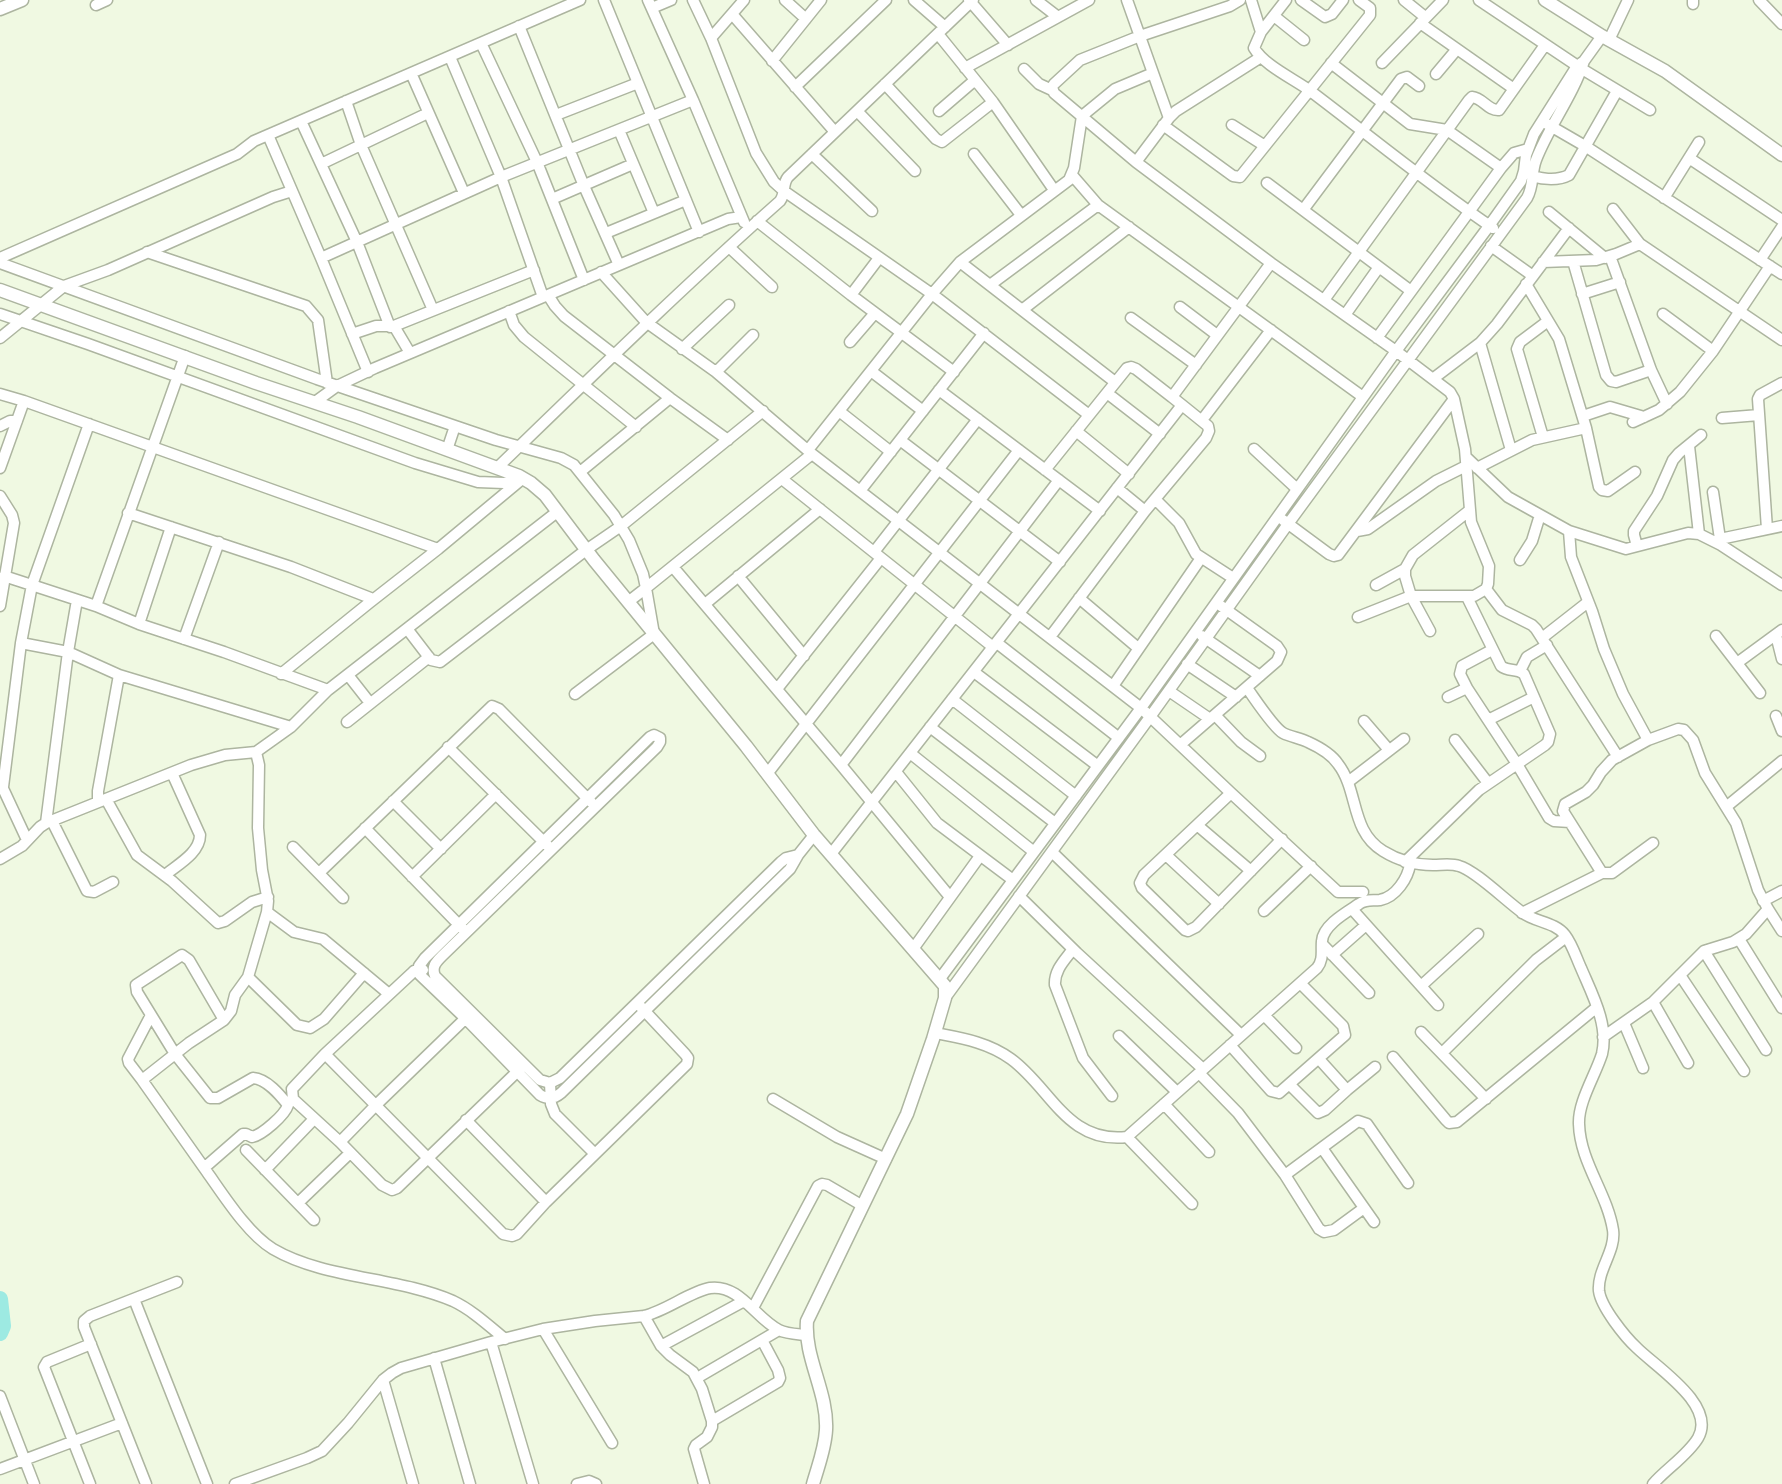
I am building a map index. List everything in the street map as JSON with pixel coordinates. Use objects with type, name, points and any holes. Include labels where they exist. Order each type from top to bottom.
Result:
[{"type":"street","points":[[0,9],[22,0]]},
{"type":"street","points":[[96,5],[107,0]]},
{"type":"street","points":[[0,261],[237,154],[254,141],[580,0]]},
{"type":"street","points":[[604,0],[699,232]]},
{"type":"street","points":[[671,0],[650,4],[748,230]]},
{"type":"street","points":[[711,38],[744,0]]},
{"type":"street","points":[[785,0],[806,19]]},
{"type":"street","points":[[772,61],[821,0]]},
{"type":"street","points":[[795,87],[886,0]]},
{"type":"street","points":[[914,0],[941,31],[1055,191]]},
{"type":"street","points":[[1036,0],[1058,17]]},
{"type":"street","points":[[965,68],[1088,0]]},
{"type":"street","points":[[1127,0],[1153,73],[1166,121],[1236,178],[1243,174],[1370,15],[1377,0]]},
{"type":"street","points":[[1052,90],[1054,84],[1080,60],[1140,36],[1230,6],[1240,0]]},
{"type":"street","points":[[1251,0],[1261,32]]},
{"type":"street","points":[[1286,0],[1261,32],[1254,48],[1261,57],[1501,233]]},
{"type":"street","points":[[1301,0],[1325,17],[1332,14],[1343,0]]},
{"type":"street","points":[[1359,0],[1371,11]]},
{"type":"street","points":[[1404,0],[1422,20],[1457,49],[1514,89]]},
{"type":"street","points":[[1382,63],[1443,0]]},
{"type":"street","points":[[1479,0],[1545,45],[1650,110]]},
{"type":"street","points":[[1545,0],[1665,71],[1782,155]]},
{"type":"street","points":[[945,998],[1527,198],[1531,190],[1528,149],[1581,66],[1606,38],[1628,0]]},
{"type":"street","points":[[1759,0],[1782,24]]},
{"type":"street","points":[[695,1],[756,153],[771,178],[784,191],[932,294],[1089,415]]},
{"type":"street","points":[[497,468],[646,323],[780,201],[785,181],[971,1],[1008,45]]},
{"type":"street","points":[[732,14],[835,132]]},
{"type":"street","points":[[1274,16],[1304,40]]},
{"type":"street","points":[[519,26],[619,265]]},
{"type":"street","points":[[481,43],[537,162],[584,280]]},
{"type":"street","points":[[1324,300],[1472,97],[1496,110],[1502,106],[1545,45]]},
{"type":"street","points":[[1436,74],[1457,49]]},
{"type":"street","points":[[450,57],[501,177],[545,296],[564,316],[728,440]]},
{"type":"street","points":[[1136,162],[1176,111],[1261,57]]},
{"type":"street","points":[[1331,63],[1410,124],[1447,130],[1502,168]]},
{"type":"street","points":[[1024,68],[1039,84],[1052,90],[1136,162],[1271,263],[1434,378],[1454,400],[1470,463],[1470,510],[1473,528],[1489,566],[1490,578],[1486,589],[1467,597],[1411,596],[1358,617]]},
{"type":"street","points":[[411,73],[464,193]]},
{"type":"street","points":[[628,603],[782,479],[810,452],[839,411],[960,262],[1069,180],[1082,117],[1115,89],[1153,73]]},
{"type":"street","points":[[1303,210],[1404,77],[1419,86]]},
{"type":"street","points":[[939,111],[975,80]]},
{"type":"street","points":[[556,115],[638,83]]},
{"type":"street","points":[[885,85],[936,139],[942,142],[993,102]]},
{"type":"street","points":[[1529,174],[1560,179],[1566,177],[1617,91]]},
{"type":"street","points":[[321,258],[501,177],[693,100]]},
{"type":"street","points":[[346,101],[361,145],[433,310]]},
{"type":"street","points":[[858,111],[915,171]]},
{"type":"street","points":[[321,164],[428,113]]},
{"type":"street","points":[[301,121],[357,242],[392,327],[410,354]]},
{"type":"street","points":[[1546,123],[1782,274]]},
{"type":"street","points":[[939,979],[1141,708],[1371,385],[1521,181],[1529,174],[1535,164],[1546,123]]},
{"type":"street","points":[[1232,125],[1265,146]]},
{"type":"street","points":[[619,130],[654,213]]},
{"type":"street","points":[[268,135],[368,372]]},
{"type":"street","points":[[1664,198],[1699,142]]},
{"type":"street","points":[[1377,338],[1502,168],[1514,153],[1528,149]]},
{"type":"street","points":[[812,154],[872,211]]},
{"type":"street","points":[[974,154],[1021,215]]},
{"type":"street","points":[[1689,158],[1782,220]]},
{"type":"street","points":[[552,199],[633,163]]},
{"type":"street","points":[[1072,175],[1098,205],[1363,397]]},
{"type":"street","points":[[1267,183],[1411,291]]},
{"type":"street","points":[[0,338],[64,286],[108,270],[292,191]]},
{"type":"street","points":[[606,233],[686,201]]},
{"type":"street","points":[[989,285],[1098,205]]},
{"type":"street","points":[[1612,209],[1640,244],[1782,340]]},
{"type":"street","points":[[1549,212],[1608,257],[1620,282],[1651,370],[1667,404]]},
{"type":"street","points":[[315,402],[332,384],[368,372],[729,219],[741,217]]},
{"type":"street","points":[[757,221],[954,372]]},
{"type":"street","points":[[1022,310],[1129,227]]},
{"type":"street","points":[[1633,422],[1667,404],[1680,393],[1713,351],[1740,311],[1782,227]]},
{"type":"street","points":[[1434,378],[1480,343],[1569,228]]},
{"type":"street","points":[[1543,262],[1595,260],[1640,244]]},
{"type":"street","points":[[1491,246],[1530,280],[1562,348],[1583,416],[1600,487],[1608,491],[1635,472]]},
{"type":"street","points":[[729,247],[772,287]]},
{"type":"street","points":[[148,252],[306,306],[318,320],[332,384]]},
{"type":"street","points":[[851,295],[879,258]]},
{"type":"street","points":[[0,261],[332,384],[519,447],[561,458],[574,465],[614,515],[629,540],[643,574],[654,634]]},
{"type":"street","points":[[1573,261],[1606,375],[1616,382],[1651,370]]},
{"type":"street","points":[[960,262],[1115,382]]},
{"type":"street","points":[[1172,397],[1271,263]]},
{"type":"street","points":[[1345,315],[1379,267]]},
{"type":"street","points":[[352,334],[376,326],[392,327],[534,270]]},
{"type":"street","points":[[601,272],[646,323],[716,372],[810,452],[1141,708],[1338,891],[1363,892]]},
{"type":"street","points":[[1582,294],[1620,282]]},
{"type":"street","points":[[0,290],[497,468],[531,483],[545,495],[814,835],[945,986],[945,998],[908,1114],[807,1321],[806,1335],[820,1388],[826,1430],[813,1484]]},
{"type":"street","points":[[682,349],[729,304]]},
{"type":"street","points":[[1180,307],[1217,335]]},
{"type":"street","points":[[509,312],[514,325],[524,337],[636,427]]},
{"type":"street","points":[[850,342],[875,313]]},
{"type":"street","points":[[0,314],[415,463],[478,482],[504,483],[523,478]]},
{"type":"street","points":[[1663,314],[1713,351]]},
{"type":"street","points":[[1131,318],[1196,365]]},
{"type":"street","points":[[1543,437],[1517,349],[1521,342],[1548,321]]},
{"type":"street","points":[[1202,420],[1271,330]]},
{"type":"street","points":[[860,491],[984,333]]},
{"type":"street","points":[[716,372],[753,335]]},
{"type":"street","points":[[1480,343],[1511,450]]},
{"type":"street","points":[[96,606],[185,356]]},
{"type":"street","points":[[1045,470],[1124,370],[1131,367],[1208,426],[1206,438],[1145,511],[1050,637]]},
{"type":"street","points":[[871,371],[923,411]]},
{"type":"street","points":[[1768,529],[1758,398],[1782,383]]},
{"type":"street","points":[[1371,385],[1383,394]]},
{"type":"street","points":[[940,390],[1100,511]]},
{"type":"street","points":[[1107,393],[1160,434]]},
{"type":"street","points":[[0,394],[438,549]]},
{"type":"street","points":[[580,472],[670,398]]},
{"type":"street","points":[[1278,516],[1334,556],[1341,552],[1454,400]]},
{"type":"street","points":[[0,468],[24,401]]},
{"type":"street","points":[[831,854],[1182,405]]},
{"type":"street","points":[[1583,416],[1609,407],[1644,417]]},
{"type":"street","points":[[408,630],[429,657],[440,662],[621,526],[763,411]]},
{"type":"street","points":[[839,411],[891,452]]},
{"type":"street","points":[[1722,418],[1759,415]]},
{"type":"street","points":[[777,690],[978,419]]},
{"type":"street","points":[[0,426],[17,421]]},
{"type":"street","points":[[27,840],[1,784],[21,643],[33,584],[89,424]]},
{"type":"street","points":[[447,450],[455,426]]},
{"type":"street","points":[[1357,531],[1368,528],[1436,481],[1470,463],[1532,440],[1586,428]]},
{"type":"street","points":[[1076,431],[1129,474]]},
{"type":"street","points":[[1637,547],[1634,535],[1636,527],[1657,495],[1674,460],[1702,435]]},
{"type":"street","points":[[900,440],[1059,562]]},
{"type":"street","points":[[1689,446],[1699,534]]},
{"type":"street","points":[[1254,449],[1300,485],[1313,489]]},
{"type":"street","points":[[1326,449],[1337,457]]},
{"type":"street","points":[[767,774],[1019,450]]},
{"type":"street","points":[[1470,463],[1507,497],[1569,531],[1621,548],[1637,547],[1688,533],[1699,534],[1720,542],[1782,583]]},
{"type":"street","points":[[281,674],[523,478]]},
{"type":"street","points":[[782,479],[955,617],[1119,738]]},
{"type":"street","points":[[841,765],[1059,480]]},
{"type":"street","points":[[1117,488],[1145,511]]},
{"type":"street","points":[[1713,492],[1720,542]]},
{"type":"street","points":[[0,496],[14,523],[0,606]]},
{"type":"street","points":[[1155,499],[1179,523],[1200,558],[1233,578]]},
{"type":"street","points":[[705,604],[820,509]]},
{"type":"street","points":[[1430,631],[1411,596],[1405,569],[1413,555],[1470,510]]},
{"type":"street","points":[[0,859],[15,851],[49,822],[225,755],[257,752],[291,727],[328,690],[557,512]]},
{"type":"street","points":[[128,513],[291,567],[373,599]]},
{"type":"street","points":[[1520,560],[1532,541],[1540,515]]},
{"type":"street","points":[[1720,542],[1782,526]]},
{"type":"street","points":[[139,624],[171,527]]},
{"type":"street","points":[[1569,531],[1571,557],[1612,669],[1648,740]]},
{"type":"street","points":[[184,639],[219,542]]},
{"type":"street","points":[[1113,686],[1200,558]]},
{"type":"street","points":[[673,567],[950,897]]},
{"type":"street","points":[[1376,585],[1405,569]]},
{"type":"street","points":[[4,576],[96,606],[139,624],[328,690]]},
{"type":"street","points":[[738,576],[804,656]]},
{"type":"street","points":[[1486,589],[1502,610],[1532,625],[1545,641],[1618,757]]},
{"type":"street","points":[[1407,863],[1472,795],[1550,739],[1524,674],[1501,666],[1467,597]]},
{"type":"street","points":[[1079,598],[1138,648]]},
{"type":"street","points":[[77,600],[68,652],[49,822],[87,891],[94,892],[113,882]]},
{"type":"street","points":[[1520,671],[1527,657],[1588,602]]},
{"type":"street","points":[[1180,745],[1280,656],[1280,649],[1216,603]]},
{"type":"street","points":[[1196,631],[1260,676]]},
{"type":"street","points":[[1737,663],[1779,633],[1782,659]]},
{"type":"street","points":[[575,694],[654,634]]},
{"type":"street","points":[[1716,636],[1760,693]]},
{"type":"street","points":[[21,643],[68,652],[119,675],[291,727]]},
{"type":"street","points":[[1492,650],[1462,666],[1460,674],[1549,818],[1570,822]]},
{"type":"street","points":[[347,722],[429,657]]},
{"type":"street","points":[[1187,664],[1236,697]]},
{"type":"street","points":[[974,672],[1098,766]]},
{"type":"street","points":[[119,675],[98,790],[133,850],[218,923],[252,902],[268,897]]},
{"type":"street","points":[[348,675],[370,704]]},
{"type":"street","points":[[1247,688],[1279,730],[1334,758],[1348,782],[1356,815],[1366,835],[1381,850],[1407,863],[1451,864],[1466,868],[1522,913],[1558,928],[1566,937],[1597,1007],[1603,1037],[1602,1051],[1579,1111],[1578,1124],[1586,1161],[1609,1214],[1614,1235],[1599,1281],[1600,1295],[1603,1304],[1630,1341],[1686,1392],[1701,1423],[1699,1437],[1653,1484]]},
{"type":"street","points":[[1448,697],[1467,688]]},
{"type":"street","points":[[1169,691],[1212,717],[1260,756]]},
{"type":"street","points":[[1488,720],[1534,697]]},
{"type":"street","points":[[952,699],[1076,796]]},
{"type":"street","points":[[319,873],[488,709],[496,706],[591,803]]},
{"type":"street","points":[[1776,716],[1782,731]]},
{"type":"street","points":[[1364,722],[1389,751]]},
{"type":"street","points":[[930,727],[1055,823]]},
{"type":"street","points":[[1602,873],[1563,811],[1565,804],[1586,792],[1606,766],[1618,757],[1648,740],[1678,729],[1684,730],[1693,740],[1704,773],[1736,823],[1765,905],[1782,931]]},
{"type":"street","points":[[469,1015],[422,978],[419,970],[421,962],[462,929],[591,803],[650,737],[654,735],[660,738],[657,747],[591,803]]},
{"type":"street","points":[[1348,782],[1404,739]]},
{"type":"street","points":[[1455,740],[1488,783]]},
{"type":"street","points":[[448,747],[547,846]]},
{"type":"street","points":[[142,1080],[224,1020],[231,1011],[235,995],[248,977],[267,912],[268,897],[258,828],[257,752]]},
{"type":"street","points":[[910,753],[1034,852]]},
{"type":"street","points":[[1726,807],[1782,761]]},
{"type":"street","points":[[896,772],[937,823],[1013,880]]},
{"type":"street","points":[[165,875],[197,848],[201,841],[201,835],[172,773]]},
{"type":"street","points":[[1231,793],[1144,875],[1140,883],[1185,930],[1192,931],[1282,839]]},
{"type":"street","points":[[412,877],[496,794]]},
{"type":"street","points":[[393,802],[441,849]]},
{"type":"street","points":[[1197,825],[1251,871]]},
{"type":"street","points":[[365,828],[462,929]]},
{"type":"street","points":[[520,1068],[550,1083],[560,1078],[641,1007],[789,869],[814,835]]},
{"type":"street","points":[[1522,913],[1602,873],[1612,873],[1653,843]]},
{"type":"street","points":[[293,847],[343,898]]},
{"type":"street","points":[[1052,852],[1241,1035]]},
{"type":"street","points":[[1166,855],[1219,904]]},
{"type":"street","points":[[913,948],[980,856]]},
{"type":"street","points":[[934,1033],[984,1044],[1008,1057],[1023,1068],[1058,1108],[1084,1130],[1113,1139],[1127,1137],[1321,963],[1324,933],[1328,927],[1364,901],[1382,900],[1394,892],[1409,870],[1407,863]]},
{"type":"street","points":[[1264,911],[1311,866]]},
{"type":"street","points":[[1603,1037],[1653,1002],[1704,951],[1739,939],[1752,928],[1765,905],[1782,891]]},
{"type":"street","points":[[1019,896],[1201,1071],[1238,1113],[1285,1175],[1320,1229],[1324,1232],[1334,1230],[1364,1208]]},
{"type":"street","points":[[1352,909],[1438,1005]]},
{"type":"street","points":[[267,912],[294,932],[323,939],[389,994]]},
{"type":"street","points":[[1332,955],[1366,925]]},
{"type":"street","points":[[462,929],[436,962],[433,971],[435,976],[520,1068],[540,1095],[550,1099]]},
{"type":"street","points":[[1422,986],[1478,934]]},
{"type":"street","points":[[1442,1053],[1536,960],[1566,937]]},
{"type":"street","points":[[1739,939],[1782,1008]]},
{"type":"street","points":[[1322,944],[1368,993]]},
{"type":"street","points":[[1073,949],[1057,972],[1055,985],[1083,1058],[1112,1096]]},
{"type":"street","points":[[1704,951],[1766,1050]]},
{"type":"street","points":[[204,1168],[243,1134],[252,1137],[259,1135],[286,1111],[288,1105],[264,1080],[257,1078],[218,1098],[210,1098],[175,1054],[137,992],[136,985],[182,955],[189,960],[224,1020]]},
{"type":"street","points":[[433,971],[419,970],[411,974],[389,994],[292,1089],[293,1099],[382,1185],[392,1190],[520,1068]]},
{"type":"street","points":[[248,977],[297,1025],[305,1028],[324,1019],[364,973]]},
{"type":"street","points":[[1680,975],[1744,1071]]},
{"type":"street","points":[[1230,1045],[1271,1091],[1279,1093],[1342,1039],[1345,1035],[1343,1026],[1300,983]]},
{"type":"street","points":[[1653,1002],[1688,1063]]},
{"type":"street","points":[[550,1099],[561,1093],[641,1007]]},
{"type":"street","points":[[325,1054],[507,1237],[517,1234],[546,1202],[687,1064],[688,1058],[685,1054],[641,1007]]},
{"type":"street","points":[[1393,1057],[1449,1123],[1457,1122],[1597,1007]]},
{"type":"street","points":[[151,1015],[128,1059],[131,1066],[240,1217],[271,1247],[325,1268],[423,1291],[451,1301],[471,1312],[505,1339]]},
{"type":"street","points":[[340,1142],[469,1015]]},
{"type":"street","points":[[1264,1015],[1296,1048]]},
{"type":"street","points":[[1624,1023],[1643,1068]]},
{"type":"street","points":[[1421,1032],[1486,1099]]},
{"type":"street","points":[[1119,1036],[1177,1092]]},
{"type":"street","points":[[1319,1059],[1347,1090]]},
{"type":"street","points":[[1290,1085],[1318,1113],[1375,1067]]},
{"type":"street","points":[[550,1083],[550,1099],[555,1114],[595,1154]]},
{"type":"street","points":[[773,1098],[836,1137],[886,1159]]},
{"type":"street","points":[[1164,1104],[1209,1152]]},
{"type":"street","points":[[265,1170],[314,1119]]},
{"type":"street","points":[[466,1120],[546,1202]]},
{"type":"street","points":[[1285,1175],[1354,1122],[1363,1122],[1408,1183]]},
{"type":"street","points":[[1127,1137],[1192,1204]]},
{"type":"street","points":[[1322,1148],[1374,1222]]},
{"type":"street","points":[[246,1150],[314,1220]]},
{"type":"street","points":[[298,1203],[350,1153]]},
{"type":"street","points":[[661,1346],[748,1305],[818,1186],[827,1185],[863,1206]]},
{"type":"street","points":[[146,1484],[84,1327],[84,1321],[177,1282]]},
{"type":"street","points":[[235,1484],[322,1451],[383,1380],[401,1368],[491,1342],[543,1329],[644,1317],[710,1288],[726,1290],[779,1330],[806,1335]]},
{"type":"street","points":[[134,1299],[207,1484]]},
{"type":"street","points":[[644,1317],[661,1346],[697,1378],[712,1421],[710,1433],[694,1449],[704,1484]]},
{"type":"street","points":[[543,1329],[612,1443]]},
{"type":"street","points":[[697,1378],[779,1330]]},
{"type":"street","points":[[712,1421],[778,1382],[778,1370],[762,1340]]},
{"type":"street","points":[[491,1342],[533,1484]]},
{"type":"street","points":[[90,1484],[44,1367],[47,1362],[91,1344]]},
{"type":"street","points":[[434,1358],[470,1484]]},
{"type":"street","points":[[383,1380],[413,1484]]},
{"type":"street","points":[[0,1396],[34,1484]]},
{"type":"street","points":[[0,1469],[122,1423]]},
{"type":"street","points":[[577,1484],[589,1481],[596,1484]]},
{"type":"waterway","points":[[0,1299],[3,1326],[0,1333]]}]
